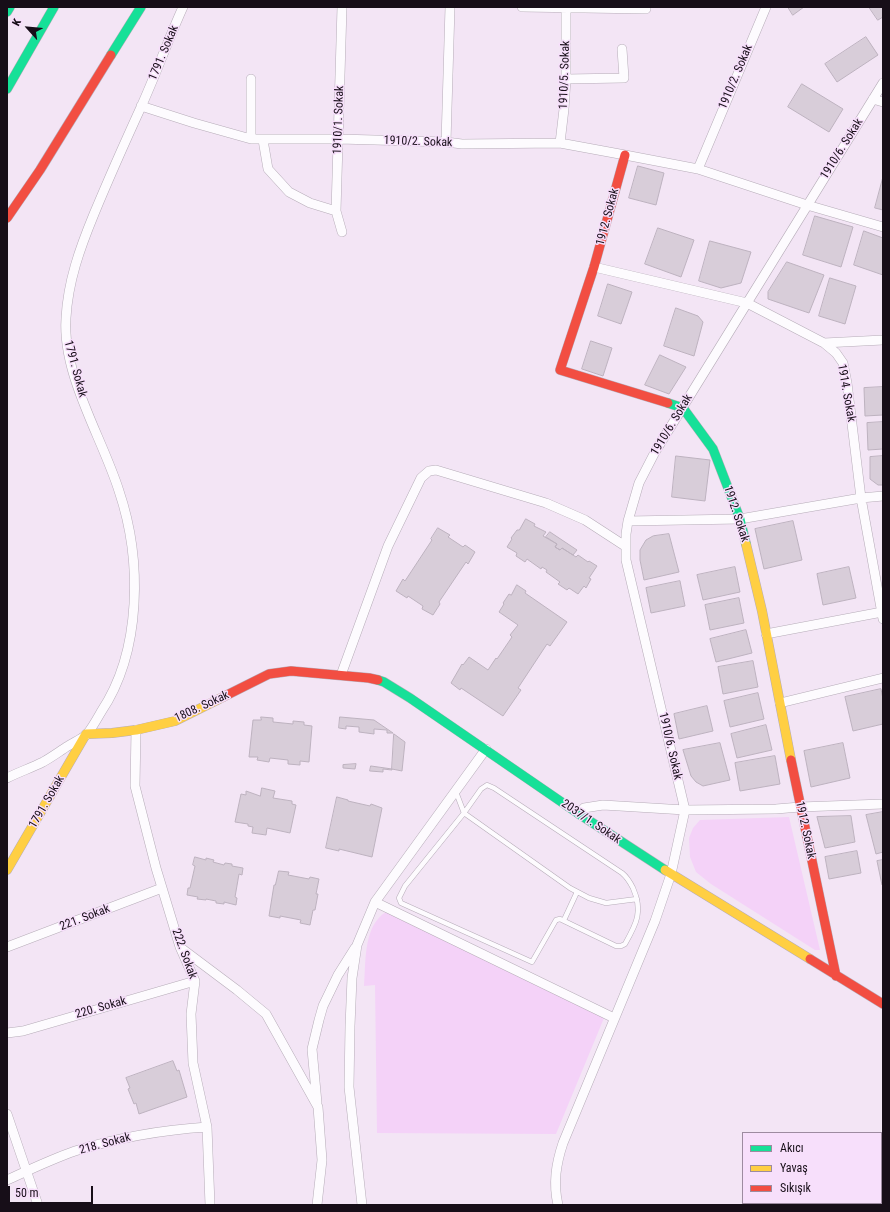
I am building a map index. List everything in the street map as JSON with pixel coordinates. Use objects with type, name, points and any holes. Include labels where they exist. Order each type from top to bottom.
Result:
[{"type":"main road","points":[[7,12],[10,7]]},
{"type":"main road","points":[[7,89],[54,7]]},
{"type":"main road","points":[[7,218],[40,170],[141,7]]},
{"type":"main road","name":"1912. Sokak","points":[[625,155],[594,268],[560,370],[683,408],[713,449],[740,519],[766,634],[800,807],[836,976]]},
{"type":"main road","name":"1808. Sokak","points":[[86,734],[112,734],[175,721],[269,674],[291,671]]},
{"type":"main road","name":"2037/1. Sokak","points":[[291,671],[369,678],[384,682],[486,749],[579,814],[671,874],[883,1004]]},
{"type":"main road","name":"1791. Sokak","points":[[7,870],[86,734]]},
{"type":"street","name":"1791. Sokak","points":[[7,778],[44,761],[86,734],[110,698],[121,671],[129,641],[134,611],[134,576],[133,550],[128,523],[119,490],[81,394],[72,365],[65,329],[66,316],[70,283],[80,248],[112,168],[141,106],[183,7]]},
{"type":"street","name":"1910/1. Sokak","points":[[342,7],[336,211],[342,232]]},
{"type":"street","points":[[446,142],[450,7]]},
{"type":"street","points":[[522,7],[646,9]]},
{"type":"street","name":"1910/2. Sokak","points":[[698,169],[766,7]]},
{"type":"street","name":"1910/5. Sokak","points":[[560,142],[566,79],[566,8]]},
{"type":"street","points":[[566,79],[624,78],[622,49]]},
{"type":"street","points":[[251,79],[251,139]]},
{"type":"street","name":"1910/6. Sokak","points":[[685,810],[626,560],[625,546],[628,521],[639,483],[655,452],[883,83]]},
{"type":"street","points":[[873,99],[883,102]]},
{"type":"street","name":"1910/2. Sokak","points":[[141,106],[251,139],[339,139],[446,142],[462,144],[560,142],[698,169],[807,205],[883,227]]},
{"type":"street","points":[[263,140],[268,169],[289,192],[310,203],[336,211]]},
{"type":"street","name":"1914. Sokak","points":[[594,268],[747,303],[824,343],[836,353],[842,363],[848,390],[861,498],[882,615]]},
{"type":"street","points":[[824,343],[883,340]]},
{"type":"street","points":[[341,675],[388,546],[421,478],[428,471],[436,470],[546,503],[585,520],[625,546]]},
{"type":"street","points":[[628,521],[740,519],[861,498],[883,496]]},
{"type":"street","points":[[766,634],[882,615]]},
{"type":"street","points":[[780,703],[883,678]]},
{"type":"street","name":"222. Sokak","points":[[136,730],[135,786],[162,888],[180,947],[195,981],[191,1014],[194,1063],[207,1127],[210,1205]]},
{"type":"street","points":[[317,1205],[322,1160],[312,1049],[324,1006],[338,976],[357,945],[375,902],[486,749]]},
{"type":"street","points":[[579,814],[584,808],[604,805],[685,810],[776,809],[883,804]]},
{"type":"street","points":[[558,1205],[555,1178],[557,1161],[614,1018],[655,921],[671,874],[685,810]]},
{"type":"street","name":"221. Sokak","points":[[7,947],[162,888]]},
{"type":"street","points":[[375,902],[614,1018]]},
{"type":"street","points":[[357,945],[352,978],[349,1087],[362,1205]]},
{"type":"street","points":[[180,947],[266,1014],[318,1107]]},
{"type":"street","name":"220. Sokak","points":[[7,1033],[23,1031],[195,981]]},
{"type":"street","points":[[7,1114],[38,1205]]},
{"type":"street","name":"218. Sokak","points":[[7,1180],[74,1152],[124,1138],[166,1130],[207,1127]]},
{"type":"lane","points":[[487,785],[490,785],[622,873],[628,878],[637,899],[639,914],[625,944],[616,946],[564,920],[556,920],[532,962],[401,903],[399,898],[401,892],[464,813],[481,789],[487,785]]},
{"type":"lane","points":[[456,792],[464,813],[570,888],[589,898],[606,903],[637,899]]},
{"type":"lane","points":[[564,920],[577,892]]},
{"type":"shaded area","points":[[789,817],[820,950],[815,950],[711,884],[696,872],[690,857],[689,838],[693,828],[700,820]]},
{"type":"shaded area","points":[[386,912],[604,1018],[556,1134],[377,1133],[375,985],[364,986],[369,935],[373,926]]},
{"type":"building","points":[[788,7],[804,7],[793,15]]},
{"type":"building","points":[[869,7],[883,7],[883,17],[878,20]]},
{"type":"building","points":[[866,37],[878,55],[837,82],[825,64]]},
{"type":"building","points":[[802,84],[843,109],[829,132],[788,107]]},
{"type":"building","points":[[638,166],[664,173],[656,205],[629,198]]},
{"type":"building","points":[[883,177],[883,210],[875,208]]},
{"type":"building","points":[[815,216],[853,227],[841,267],[803,255]]},
{"type":"building","points":[[658,228],[694,240],[681,277],[645,264]]},
{"type":"building","points":[[864,231],[883,238],[883,275],[854,265]]},
{"type":"building","points":[[710,241],[751,252],[741,283],[721,288],[699,281]]},
{"type":"building","points":[[787,262],[824,275],[809,313],[768,299],[768,292]]},
{"type":"building","points":[[830,278],[856,286],[845,324],[819,316]]},
{"type":"building","points":[[608,284],[632,292],[621,324],[598,316]]},
{"type":"building","points":[[676,308],[698,316],[703,322],[694,356],[664,346]]},
{"type":"building","points":[[591,341],[612,348],[603,376],[582,369]]},
{"type":"building","points":[[660,355],[686,367],[669,394],[645,385]]},
{"type":"building","points":[[883,387],[883,415],[865,416],[864,388]]},
{"type":"building","points":[[883,422],[883,449],[868,450],[867,423]]},
{"type":"building","points":[[676,456],[710,460],[705,501],[672,497]]},
{"type":"building","points":[[883,456],[883,485],[878,485],[870,479],[870,457]]},
{"type":"building","points":[[526,519],[535,524],[534,526],[546,532],[543,536],[557,544],[555,547],[560,550],[562,548],[576,557],[578,555],[597,566],[589,578],[591,579],[586,588],[584,586],[578,594],[569,588],[567,590],[558,584],[560,582],[546,572],[547,570],[542,567],[541,569],[527,559],[525,562],[516,556],[517,553],[507,547],[512,539],[511,538],[517,530],[519,530]]},
{"type":"building","points":[[793,521],[802,560],[764,569],[755,529]]},
{"type":"building","points":[[438,528],[450,535],[448,537],[463,547],[465,545],[475,552],[468,564],[466,562],[439,602],[440,604],[433,615],[422,609],[423,606],[408,596],[407,598],[396,591],[403,579],[405,581],[432,540],[431,539]]},
{"type":"building","points":[[550,532],[577,550],[573,555],[562,548],[560,550],[555,547],[557,544],[546,537]]},
{"type":"building","points":[[669,534],[679,572],[644,580],[640,560],[640,550],[646,540],[653,536]]},
{"type":"building","points":[[735,567],[740,592],[703,600],[697,575]]},
{"type":"building","points":[[849,567],[856,598],[823,605],[817,574]]},
{"type":"building","points":[[680,581],[685,606],[651,613],[646,588]]},
{"type":"building","points":[[517,585],[526,591],[525,593],[567,622],[550,646],[547,644],[518,688],[521,690],[503,716],[451,683],[462,664],[463,665],[469,657],[488,670],[512,637],[510,635],[518,625],[499,612],[509,594],[511,595]]},
{"type":"building","points":[[739,598],[744,623],[710,630],[705,605]]},
{"type":"building","points":[[746,630],[752,653],[716,662],[710,639]]},
{"type":"building","points":[[753,661],[758,687],[723,694],[718,667]]},
{"type":"building","points":[[881,689],[883,699],[883,724],[853,731],[845,697]]},
{"type":"building","points":[[758,693],[764,719],[730,727],[724,701]]},
{"type":"building","points":[[707,706],[713,731],[679,739],[674,714]]},
{"type":"building","points":[[261,717],[273,718],[273,722],[293,724],[293,721],[304,722],[304,725],[312,726],[309,762],[300,761],[300,765],[288,764],[288,760],[270,758],[269,762],[257,760],[258,757],[249,757],[253,720],[261,720]]},
{"type":"building","points":[[340,717],[374,720],[393,733],[387,733],[387,730],[374,729],[374,734],[359,732],[359,727],[346,726],[346,729],[339,728]]},
{"type":"building","points":[[766,725],[772,750],[737,758],[731,734]]},
{"type":"building","points":[[394,734],[405,742],[402,771],[392,769]]},
{"type":"building","points":[[720,743],[730,780],[703,786],[696,782],[691,776],[683,750]]},
{"type":"building","points":[[843,743],[850,778],[811,787],[804,751]]},
{"type":"building","points":[[775,756],[780,784],[740,791],[735,763]]},
{"type":"building","points":[[356,764],[355,769],[343,768],[343,765]]},
{"type":"building","points":[[371,766],[392,770],[383,769],[383,772],[370,771]]},
{"type":"building","points":[[262,788],[275,791],[273,798],[292,801],[292,804],[296,805],[290,833],[267,828],[266,835],[252,833],[253,827],[248,826],[248,824],[235,822],[241,794],[246,795],[246,791],[260,796]]},
{"type":"building","points":[[337,797],[370,806],[371,804],[382,808],[372,857],[339,849],[339,851],[326,848]]},
{"type":"building","points":[[883,812],[883,852],[876,854],[866,815]]},
{"type":"building","points":[[851,816],[855,842],[825,848],[817,817]]},
{"type":"building","points":[[857,851],[861,873],[829,879],[825,857]]},
{"type":"building","points":[[195,857],[206,860],[206,858],[224,865],[225,863],[232,864],[232,866],[243,868],[242,875],[239,874],[235,897],[237,898],[236,905],[224,902],[224,904],[216,903],[216,901],[197,899],[198,897],[187,895],[195,866],[193,865]]},
{"type":"building","points":[[883,860],[883,885],[882,885],[877,861]]},
{"type":"building","points":[[279,871],[289,872],[288,875],[309,879],[310,877],[319,879],[315,910],[313,910],[310,925],[300,923],[301,920],[280,916],[280,918],[269,916],[274,885]]},
{"type":"building","points":[[173,1061],[177,1071],[179,1070],[187,1097],[139,1114],[136,1103],[134,1104],[128,1089],[130,1088],[126,1078]]},
{"type":"traffic: fast","points":[[7,12],[10,7]]},
{"type":"traffic: fast","points":[[7,89],[54,7]]},
{"type":"traffic: fast","points":[[111,55],[141,7]]},
{"type":"traffic: fast","points":[[668,403],[683,408],[713,449],[740,519],[746,544]]},
{"type":"traffic: fast","points":[[378,680],[410,698],[579,814],[665,870]]},
{"type":"traffic: slow","points":[[746,544],[762,611],[791,760]]},
{"type":"traffic: slow","points":[[7,870],[86,734],[136,730],[175,721],[223,697]]},
{"type":"traffic: slow","points":[[665,870],[810,959]]},
{"type":"traffic: jam","points":[[7,218],[40,170],[111,55]]},
{"type":"traffic: jam","points":[[625,155],[594,267],[560,370],[668,403]]},
{"type":"traffic: jam","points":[[223,697],[269,674],[291,671],[378,680]]},
{"type":"traffic: jam","points":[[791,760],[836,976]]},
{"type":"traffic: jam","points":[[810,959],[883,1004]]}]
